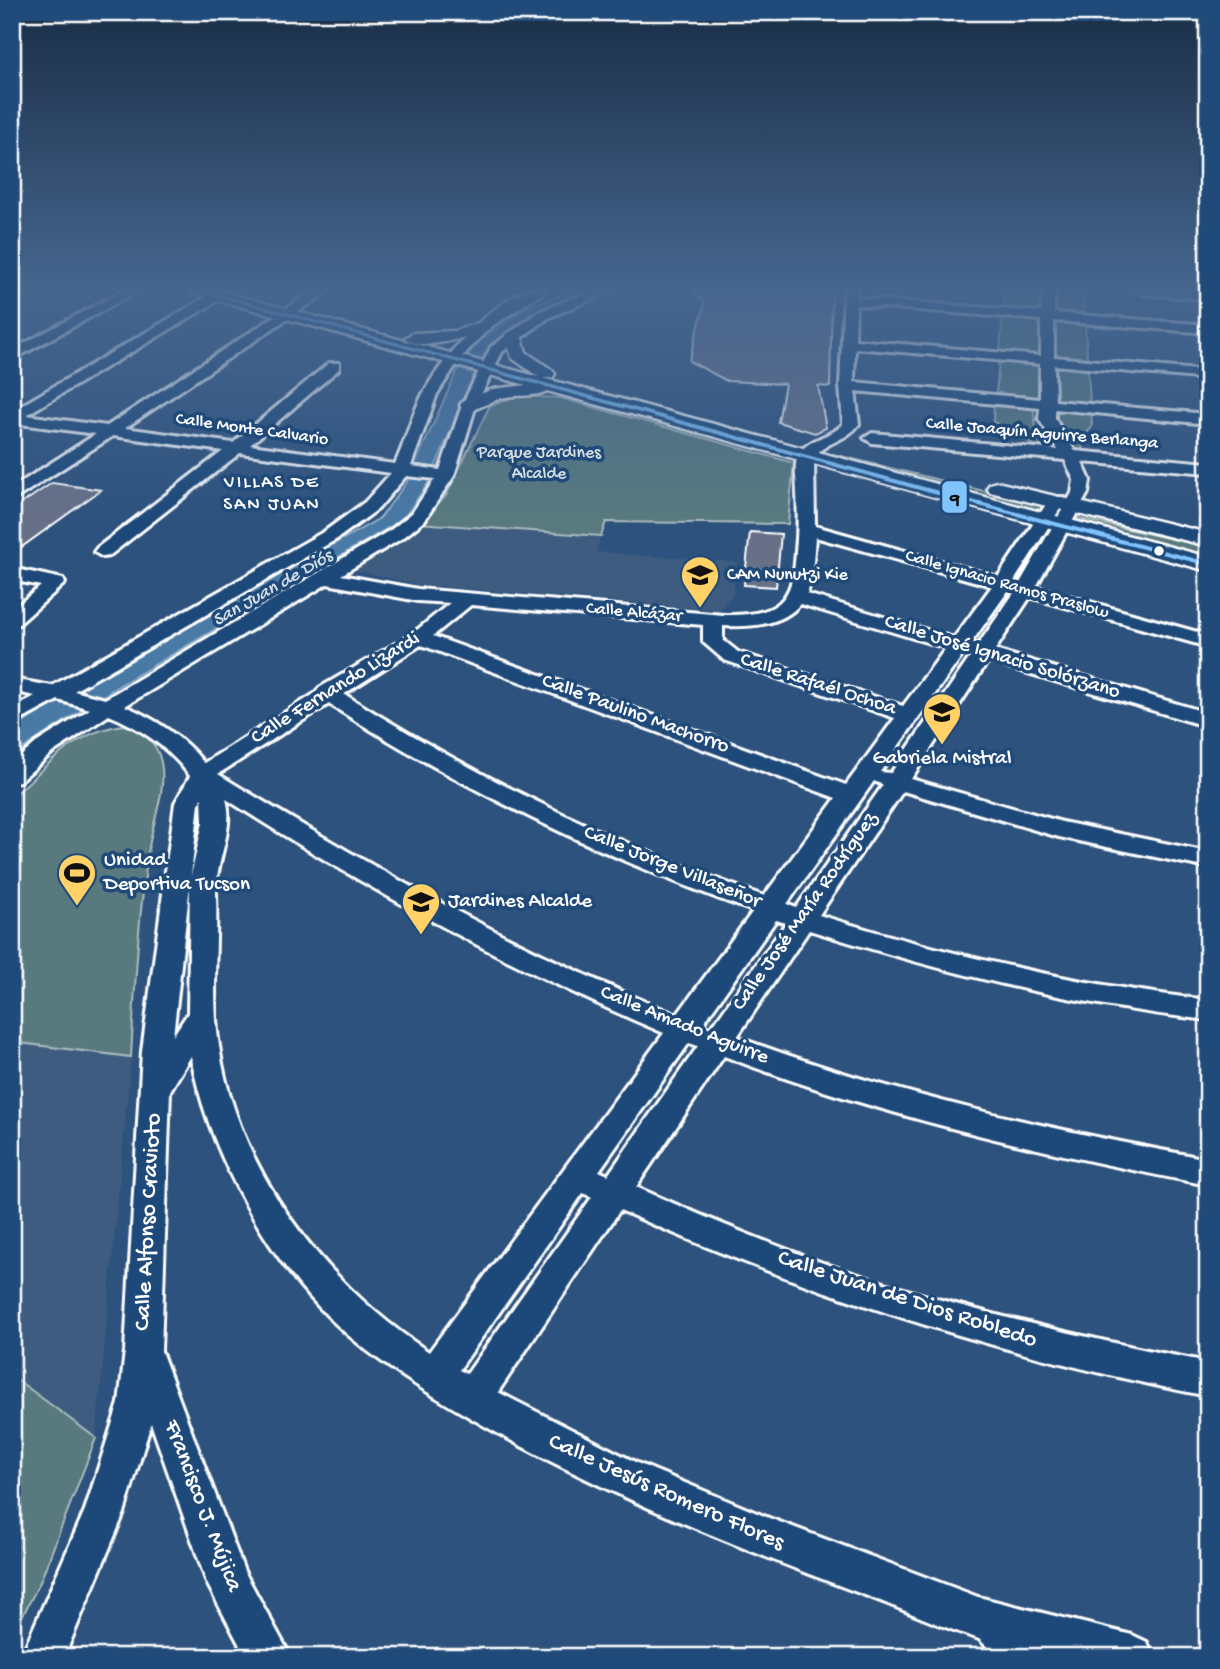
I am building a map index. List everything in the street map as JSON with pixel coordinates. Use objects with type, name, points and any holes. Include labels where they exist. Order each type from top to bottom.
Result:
[{"type":"main road","points":[[434,368],[440,379]]},
{"type":"main road","points":[[501,368],[569,391],[1058,514],[1208,540]]},
{"type":"main road","points":[[513,368],[546,374],[812,450],[953,477]]},
{"type":"main road","points":[[537,368],[546,374]]},
{"type":"main road","points":[[469,405],[491,395],[519,390],[569,391]]},
{"type":"main road","points":[[979,483],[1058,514],[1208,564]]},
{"type":"street","points":[[12,417],[95,368]]},
{"type":"street","points":[[12,496],[207,368]]},
{"type":"street","points":[[103,552],[238,447],[332,368]]},
{"type":"street","points":[[12,718],[331,535],[372,506],[405,470],[421,415],[448,368]]},
{"type":"street","points":[[12,776],[44,748],[103,706],[326,579],[418,517],[442,475],[485,368]]},
{"type":"street","points":[[797,597],[807,529],[812,450],[850,428],[848,368]]},
{"type":"street","name":"Calle José María Rodríguez","points":[[472,1398],[800,918],[897,782],[971,648],[1014,587],[1058,514],[1080,492],[1082,480],[1047,419],[1047,368]]},
{"type":"street","points":[[1150,368],[1208,374]]},
{"type":"street","points":[[848,386],[1208,419]]},
{"type":"street","name":"Calle Monte Calvario","points":[[12,417],[442,475]]},
{"type":"street","name":"Calle Joaquín Aguirre Berlanga","points":[[872,438],[1208,468]]},
{"type":"street","points":[[1145,462],[1208,477]]},
{"type":"street","name":"Calle Ignacio Ramos Praslow","points":[[807,529],[1208,641]]},
{"type":"street","points":[[12,578],[21,576],[57,583],[12,620]]},
{"type":"street","name":"Calle Alcázar","points":[[326,579],[418,595],[713,620],[760,618],[783,609],[797,597]]},
{"type":"street","name":"Calle José Ignacio Solórzano","points":[[797,597],[1208,720]]},
{"type":"street","name":"Calle Fernando Lizardi","points":[[202,774],[327,693],[419,638],[467,599]]},
{"type":"street","name":"Calle Rafaél Ochoa","points":[[713,620],[713,642],[731,656],[908,715]]},
{"type":"street","name":"Calle Paulino Machorro","points":[[419,638],[851,795]]},
{"type":"street","name":"Calle José María Rodríguez","points":[[434,1376],[908,715],[971,648]]},
{"type":"street","name":"Calle Jesús Romero Flores","points":[[12,685],[136,716],[160,731],[202,774],[216,807],[203,878],[204,1047],[241,1158],[295,1251],[317,1281],[347,1311],[383,1342],[434,1376],[595,1466],[659,1495],[731,1526],[990,1622],[1132,1657]]},
{"type":"street","name":"Calle Jorge Villaseñor","points":[[327,693],[429,755],[550,818],[654,863],[800,918],[877,943],[982,970],[1112,996],[1208,1010]]},
{"type":"street","points":[[867,773],[1059,829],[1208,860]]},
{"type":"street","name":"Calle Amado Aguirre","points":[[202,774],[407,897],[534,961],[683,1028],[865,1093],[971,1122],[1098,1151],[1208,1172]]},
{"type":"street","name":"Calle Alfonso Cravioto","points":[[42,1657],[104,1513],[138,1403],[156,1089],[172,914],[187,803],[202,774]]},
{"type":"street","points":[[156,1089],[203,1012]]},
{"type":"street","name":"Calle Juan de Dios Robledo","points":[[577,1176],[744,1247],[855,1289],[981,1328],[1120,1363],[1208,1379]]},
{"type":"street","name":"Francisco J. Mújica","points":[[143,1351],[228,1583],[270,1657]]},
{"type":"street","points":[[990,1622],[1030,1657]]},
{"type":"shaded area","points":[[417,523],[601,536],[596,552],[737,562],[733,594],[719,610],[420,585],[350,569]]},
{"type":"shaded area","points":[[12,1042],[131,1057],[96,1438],[12,1376]]},
{"type":"green space","points":[[998,368],[1088,368],[1090,403],[996,395]]},
{"type":"green space","name":"Parque Jardines Alcalde","points":[[516,396],[560,398],[794,463],[788,524],[606,522],[601,536],[417,523],[446,496],[489,407]]},
{"type":"green space","points":[[994,403],[1033,406],[1037,438],[1049,449],[1034,445],[993,422]]},
{"type":"green space","points":[[1053,407],[1091,410],[1092,427],[1080,441],[1084,452],[1077,450],[1054,428]]},
{"type":"green space","points":[[833,454],[1037,504],[1043,508],[1034,511],[826,456]]},
{"type":"green space","points":[[1077,518],[1208,547],[1208,558],[1073,521]]},
{"type":"green space","name":"Unidad Deportiva Tucson","points":[[126,725],[153,743],[159,755],[162,772],[161,794],[149,847],[142,900],[131,1057],[12,1042],[12,798],[77,741],[108,728]]},
{"type":"green space","points":[[12,1376],[96,1438],[40,1582],[12,1636]]},
{"type":"water","name":"San Juan de Diós","points":[[477,368],[429,482],[406,515],[115,688],[12,756],[12,731],[37,713],[380,518],[407,482],[458,369]]},
{"type":"building","points":[[702,368],[830,368],[830,387],[818,386],[826,428],[815,433],[778,422],[785,384],[727,381]]},
{"type":"building","points":[[52,483],[101,490],[12,554],[12,510]]},
{"type":"building","points":[[750,532],[781,534],[776,587],[744,585]]},
{"type":"transit line","name":"9","points":[[482,368],[1208,564]]},
{"type":"place","name":"CAM Nunutzi Kie","points":[[700,609]]},
{"type":"place","name":"Gabriela Mistral","points":[[942,746]]},
{"type":"place","name":"Unidad Deportiva Tucson","points":[[77,907]]},
{"type":"place","name":"Jardines Alcalde","points":[[421,936]]},
{"type":"district","name":"VILLAS DE SAN JUAN","points":[[272,494]]}]
